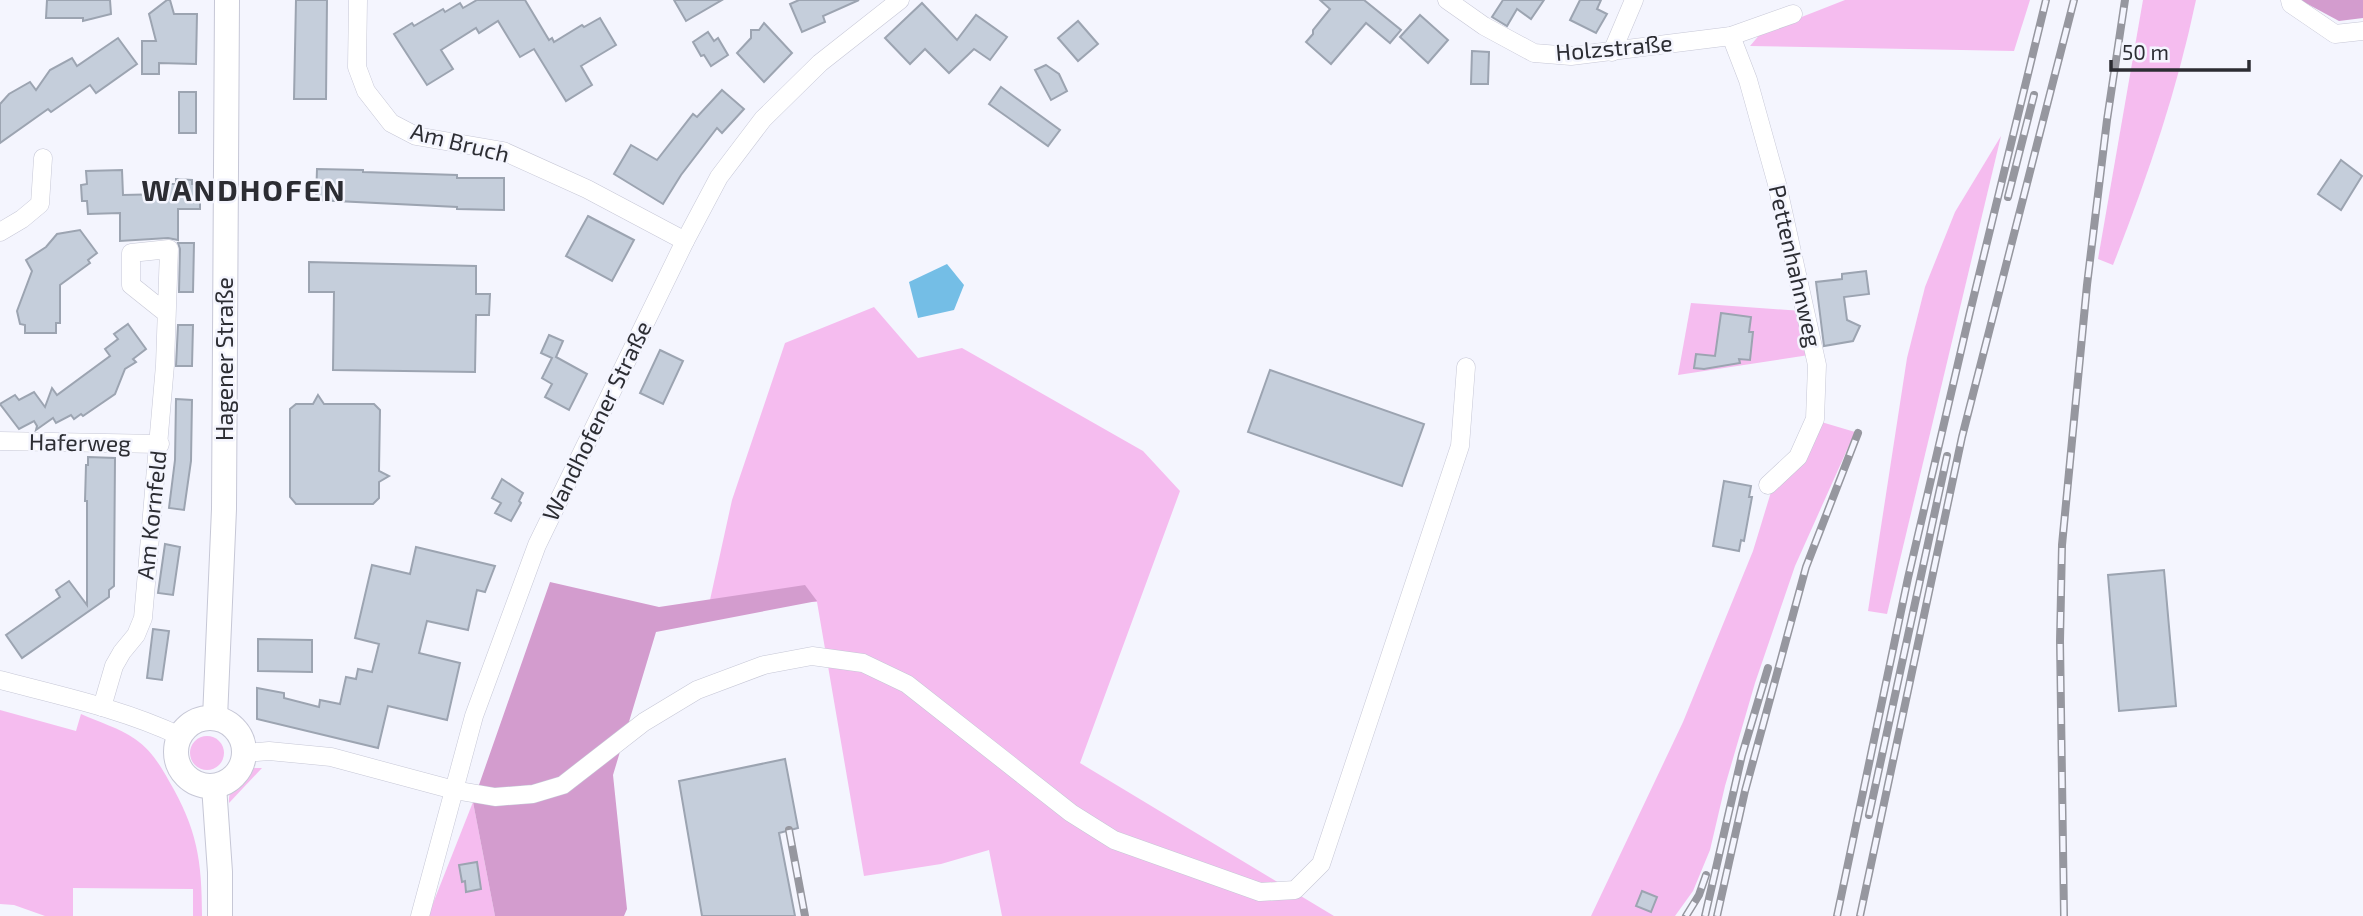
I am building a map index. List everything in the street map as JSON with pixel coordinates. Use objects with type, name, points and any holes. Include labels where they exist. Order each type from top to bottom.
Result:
[{"type":"main road","name":"Hagener Straße","points":[[215,718],[224,509],[227,0]]},
{"type":"main road","points":[[215,718],[224,721],[240,734],[244,753],[238,772],[223,784],[214,786],[199,784],[187,777],[179,765],[176,750],[180,736],[194,722],[215,718]]},
{"type":"main road","points":[[214,786],[220,916]]},
{"type":"street","name":"Am Bruch","points":[[358,0],[357,67],[366,91],[391,123],[416,136],[503,151],[587,189],[685,242]]},
{"type":"street","name":"Wandhofener Straße","points":[[420,916],[474,716],[537,545],[719,177],[763,119],[820,63],[900,0]]},
{"type":"street","name":"Holzstraße","points":[[1447,0],[1483,26],[1534,53],[1571,56],[1731,36],[1793,14]]},
{"type":"street","points":[[1612,52],[1634,0]]},
{"type":"street","points":[[2290,0],[2291,4],[2335,34],[2363,31]]},
{"type":"street","name":"Pettenhahnweg","points":[[1731,36],[1748,80],[1777,184],[1817,365],[1815,419],[1798,457],[1768,485]]},
{"type":"street","points":[[0,232],[40,204],[43,158]]},
{"type":"street","name":"Am Kornfeld","points":[[102,707],[114,666],[136,635],[143,618],[145,572],[160,444],[166,313]]},
{"type":"street","points":[[244,753],[269,751],[331,757],[454,790],[495,797],[533,794],[563,785],[644,722],[697,690],[764,665],[812,656],[863,663],[907,684],[1071,813],[1114,840],[1260,892],[1295,890],[1321,864],[1460,446],[1466,366]]},
{"type":"street","name":"Haferweg","points":[[0,441],[160,444]]},
{"type":"street","points":[[0,680],[102,707],[180,736]]},
{"type":"shaded area","points":[[1845,0],[2030,0],[2014,51],[1750,46],[1761,33]]},
{"type":"shaded area","points":[[2143,0],[2196,0],[2180,68],[2160,134],[2113,265],[2098,259]]},
{"type":"shaded area","points":[[2300,0],[2363,0],[2363,18],[2339,21]]},
{"type":"shaded area","points":[[2001,136],[1887,614],[1868,611],[1907,358],[1925,287],[1955,212]]},
{"type":"shaded area","points":[[1691,303],[1802,311],[1809,355],[1678,375]]},
{"type":"shaded area","points":[[874,307],[918,358],[962,348],[1143,451],[1180,491],[1080,763],[1334,916],[1002,916],[989,850],[941,864],[864,876],[817,602],[710,600],[732,500],[785,343]]},
{"type":"shaded area","points":[[1818,421],[1855,432],[1795,566],[1755,683],[1725,786],[1710,850],[1693,891],[1675,916],[1591,916],[1683,722],[1753,551],[1771,492]]},
{"type":"shaded area","points":[[550,582],[659,607],[805,585],[817,601],[656,632],[613,775],[627,909],[624,916],[495,916],[473,802]]},
{"type":"shaded area","points":[[0,710],[76,731],[81,714],[122,732],[146,748],[169,781],[192,830],[201,878],[202,916],[193,916],[193,889],[73,888],[73,916],[45,916],[14,905],[0,904]]},
{"type":"shaded area","points":[[207,736],[219,741],[224,753],[219,765],[207,770],[195,765],[190,753],[195,741]]},
{"type":"shaded area","points":[[254,768],[262,768],[229,803],[230,791],[236,781]]},
{"type":"shaded area","points":[[473,802],[495,916],[428,916]]},
{"type":"water","points":[[947,264],[964,285],[954,310],[918,318],[909,282]]},
{"type":"building","points":[[47,0],[110,0],[111,14],[83,21],[83,18],[46,18]]},
{"type":"building","points":[[170,0],[174,14],[197,14],[196,64],[159,63],[159,74],[142,74],[142,41],[156,41],[149,14]]},
{"type":"building","points":[[296,0],[327,0],[326,99],[294,99]]},
{"type":"building","points":[[477,0],[525,0],[549,40],[552,38],[554,42],[582,25],[584,27],[600,18],[616,45],[581,66],[592,85],[566,101],[534,49],[520,57],[498,21],[479,33],[476,28],[441,50],[453,69],[427,85],[394,34],[443,9],[445,12],[460,3],[463,8]]},
{"type":"building","points":[[674,0],[722,0],[686,21]]},
{"type":"building","points":[[799,0],[859,0],[823,16],[825,22],[802,32],[790,4]]},
{"type":"building","points":[[1320,0],[1364,0],[1401,30],[1390,43],[1366,23],[1331,64],[1306,42],[1330,9]]},
{"type":"building","points":[[1503,0],[1544,0],[1531,19],[1517,9],[1507,26],[1492,17]]},
{"type":"building","points":[[1580,0],[1601,0],[1597,9],[1607,14],[1596,33],[1570,20]]},
{"type":"building","points":[[922,3],[957,40],[976,15],[1007,37],[990,60],[974,49],[949,73],[925,49],[910,64],[885,38]]},
{"type":"building","points":[[1420,15],[1448,40],[1428,63],[1400,37]]},
{"type":"building","points":[[1078,21],[1098,44],[1078,61],[1058,38]]},
{"type":"building","points":[[764,23],[792,53],[764,82],[737,53],[751,38],[751,30],[759,30]]},
{"type":"building","points":[[708,32],[714,41],[718,38],[728,55],[711,66],[693,42]]},
{"type":"building","points":[[118,38],[137,64],[96,93],[90,85],[51,112],[48,109],[0,143],[0,104],[9,94],[30,82],[36,90],[50,70],[72,58],[77,66]]},
{"type":"building","points":[[1472,51],[1489,52],[1488,84],[1471,84]]},
{"type":"building","points":[[1046,65],[1059,74],[1067,91],[1051,100],[1035,70]]},
{"type":"building","points":[[1001,87],[1060,130],[1048,146],[989,104]]},
{"type":"building","points":[[722,90],[744,109],[722,133],[717,128],[681,175],[663,204],[614,174],[631,145],[657,160],[693,114],[697,117]]},
{"type":"building","points":[[179,92],[196,92],[196,133],[179,133]]},
{"type":"building","points":[[2341,160],[2362,176],[2341,210],[2318,194]]},
{"type":"building","points":[[317,169],[457,175],[457,178],[504,178],[504,210],[316,200]]},
{"type":"building","points":[[122,170],[123,195],[165,194],[165,184],[176,184],[176,179],[192,180],[192,184],[200,184],[200,209],[178,209],[178,240],[168,238],[120,241],[120,213],[88,214],[87,201],[82,201],[81,185],[87,184],[86,171]]},
{"type":"building","points":[[588,216],[634,240],[612,281],[566,256]]},
{"type":"building","points":[[80,230],[97,253],[88,260],[90,263],[60,285],[60,323],[56,323],[56,333],[25,333],[25,325],[20,324],[17,311],[32,271],[26,260],[46,247],[57,234]]},
{"type":"building","points":[[178,243],[194,243],[193,292],[179,292]]},
{"type":"building","points":[[309,262],[476,266],[476,294],[490,294],[489,315],[476,315],[475,372],[333,370],[334,292],[309,292]]},
{"type":"building","points":[[1866,271],[1869,294],[1844,297],[1847,320],[1860,326],[1853,341],[1824,346],[1816,282],[1842,279],[1842,274]]},
{"type":"building","points":[[1721,313],[1751,317],[1749,332],[1753,332],[1750,360],[1739,359],[1740,363],[1694,368],[1696,354],[1715,356]]},
{"type":"building","points":[[128,324],[146,349],[133,359],[136,362],[125,369],[115,394],[83,416],[81,414],[74,419],[71,415],[56,423],[53,418],[36,430],[34,421],[19,429],[0,404],[15,395],[19,400],[34,392],[45,407],[52,388],[57,395],[110,356],[105,349],[118,339],[114,334]]},
{"type":"building","points":[[178,325],[193,325],[192,366],[176,366]]},
{"type":"building","points":[[549,335],[563,341],[556,357],[587,374],[569,410],[545,397],[552,384],[542,378],[552,358],[541,353]]},
{"type":"building","points":[[660,350],[683,361],[663,404],[640,393]]},
{"type":"building","points":[[1270,370],[1424,424],[1402,486],[1248,432]]},
{"type":"building","points":[[318,395],[324,404],[374,404],[380,410],[379,471],[389,476],[379,482],[379,498],[373,504],[296,504],[290,497],[290,409],[296,404],[313,404]]},
{"type":"building","points":[[176,399],[192,400],[191,461],[184,510],[169,508],[175,460]]},
{"type":"building","points":[[88,457],[115,458],[114,586],[109,590],[109,597],[22,658],[6,635],[60,597],[56,590],[69,581],[87,605],[85,501]]},
{"type":"building","points":[[502,479],[523,493],[519,501],[521,503],[511,521],[495,513],[501,503],[492,498]]},
{"type":"building","points":[[1724,481],[1751,486],[1749,497],[1752,497],[1744,541],[1741,540],[1739,551],[1713,546]]},
{"type":"building","points":[[165,544],[180,547],[173,595],[158,593]]},
{"type":"building","points":[[416,547],[495,566],[485,592],[477,590],[468,630],[427,621],[419,653],[460,663],[447,720],[388,706],[378,748],[257,719],[257,688],[284,693],[284,698],[319,707],[320,700],[340,704],[346,677],[356,679],[358,669],[372,672],[379,644],[355,638],[372,565],[410,574]]},
{"type":"building","points":[[2164,570],[2176,706],[2119,711],[2108,575]]},
{"type":"building","points":[[153,629],[169,631],[162,680],[147,678]]},
{"type":"building","points":[[258,639],[312,640],[312,672],[258,671]]},
{"type":"building","points":[[785,759],[798,828],[779,833],[795,916],[702,916],[679,781]]},
{"type":"building","points":[[477,862],[481,889],[466,892],[459,865]]},
{"type":"building","points":[[1642,891],[1657,897],[1651,912],[1636,906]]},
{"type":"railway","points":[[1837,916],[1908,578],[2046,0]]},
{"type":"railway","points":[[1860,916],[1962,437],[2074,0]]},
{"type":"railway","points":[[2064,916],[2060,641],[2062,545],[2087,285],[2125,0]]},
{"type":"railway","points":[[2008,197],[2034,95]]},
{"type":"railway","points":[[1717,916],[1745,791],[1806,567],[1858,433]]},
{"type":"railway","points":[[1869,815],[1947,456]]},
{"type":"railway","points":[[1705,916],[1742,755],[1768,668]]},
{"type":"railway","points":[[789,830],[805,916]]},
{"type":"railway","points":[[1686,916],[1699,895],[1706,875]]},
{"type":"district","name":"WANDHOFEN","points":[[244,191]]}]
